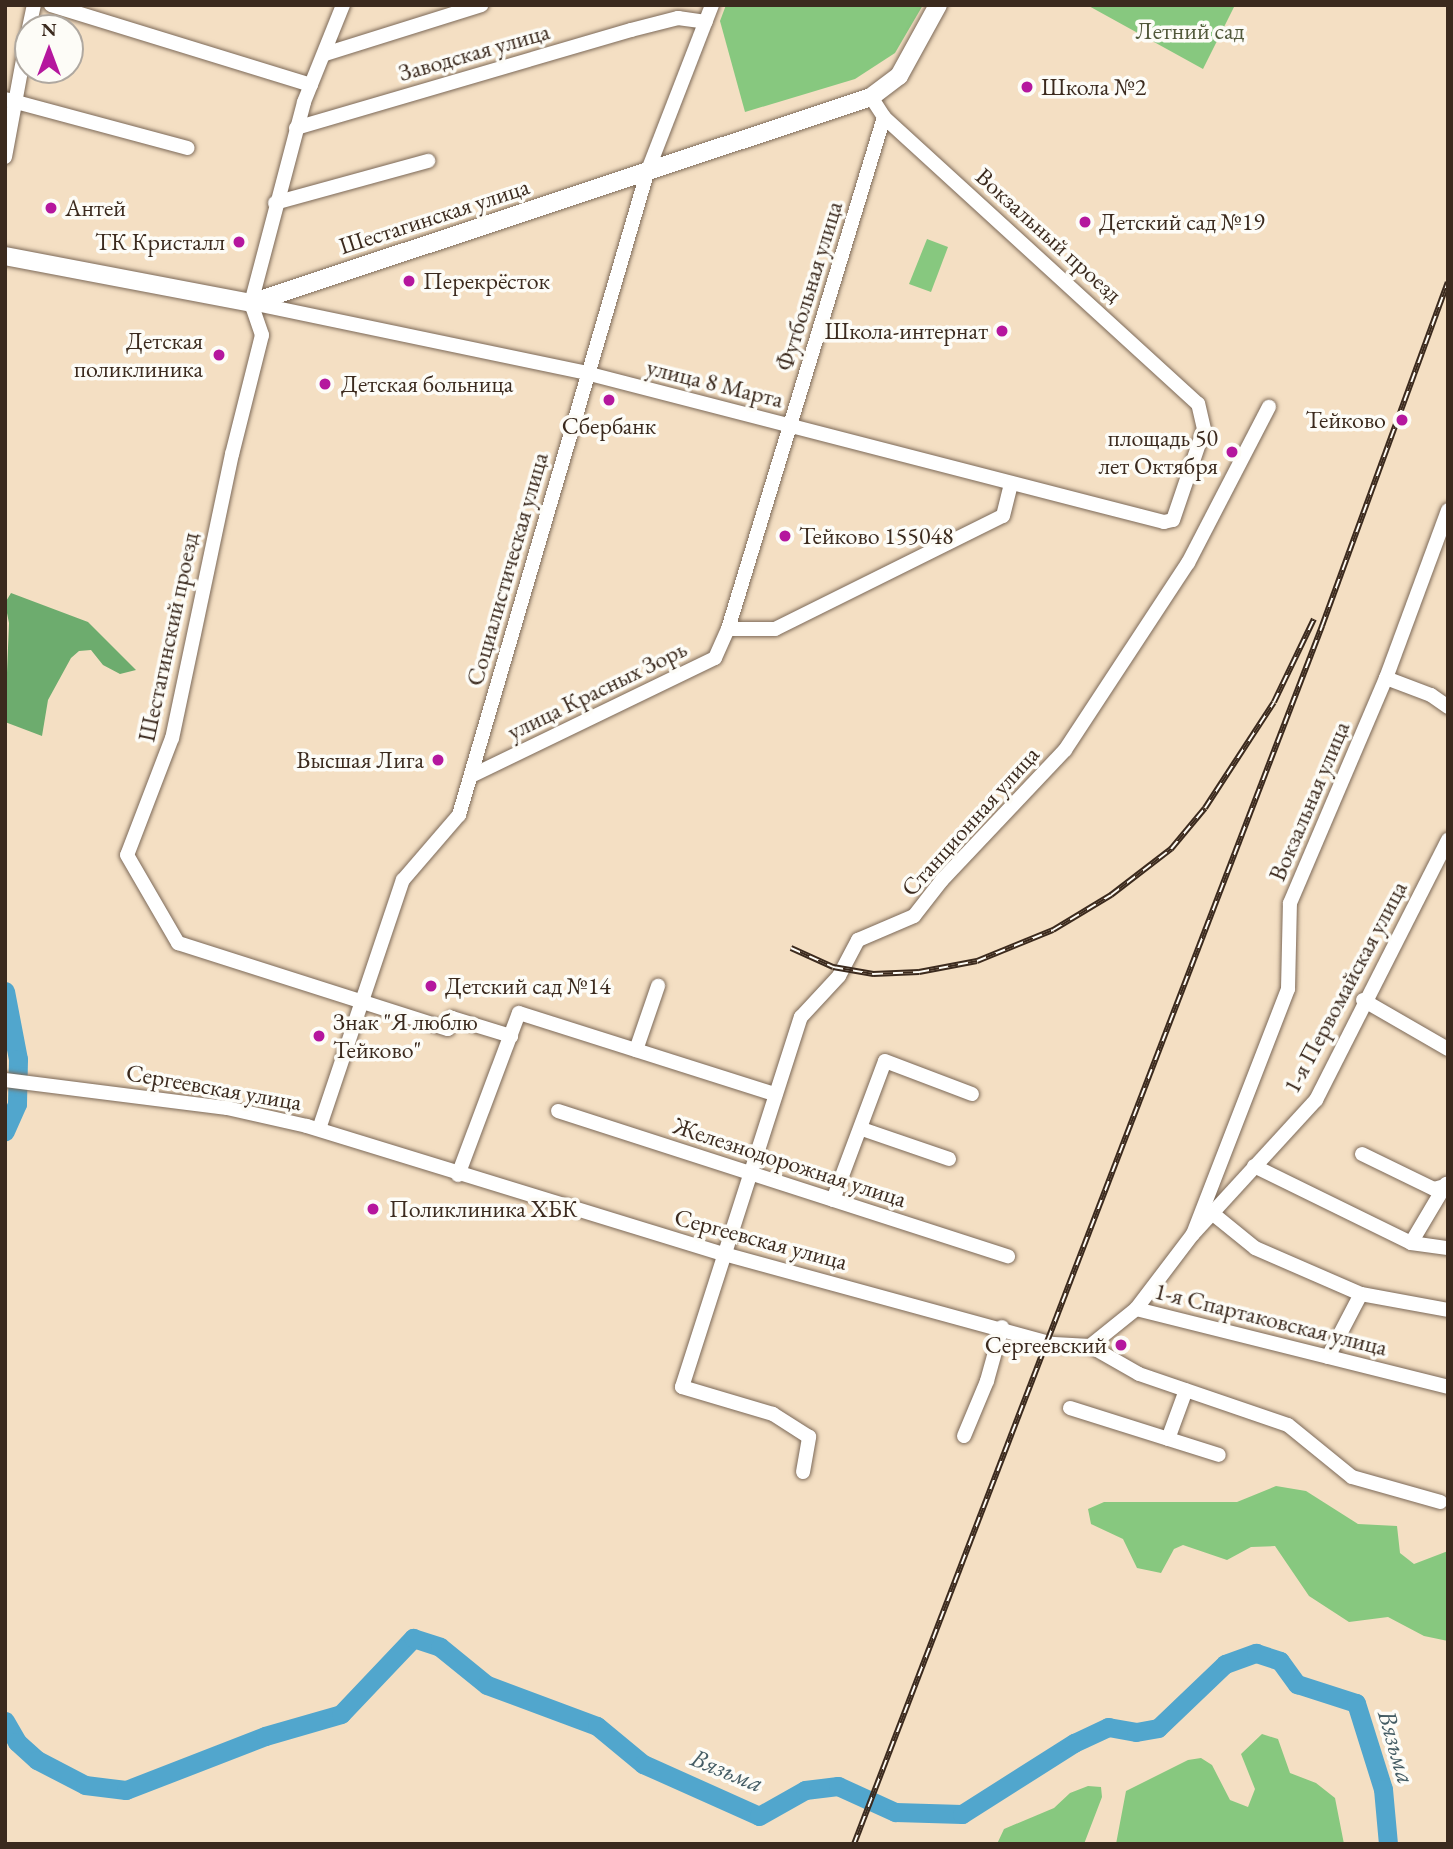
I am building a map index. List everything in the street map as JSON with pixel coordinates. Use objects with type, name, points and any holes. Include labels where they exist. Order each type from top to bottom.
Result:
[{"type":"main road","name":"Шестагинская улица","points":[[5,256],[251,303],[871,97],[899,76],[938,5]]},
{"type":"street","points":[[51,5],[311,85]]},
{"type":"street","points":[[325,54],[481,5]]},
{"type":"street","name":"Социалистическая улица","points":[[319,1129],[403,880],[460,815],[586,373],[648,170],[712,5]]},
{"type":"street","points":[[251,303],[296,128],[325,54],[338,7]]},
{"type":"street","name":"Заводская улица","points":[[296,128],[631,30],[678,18],[706,22]]},
{"type":"street","points":[[5,157],[9,100],[14,83]]},
{"type":"street","name":"Вокзальный проезд","points":[[871,97],[884,117],[1198,404],[1204,429],[1176,515],[1164,522]]},
{"type":"street","points":[[9,100],[188,148]]},
{"type":"street","name":"Футбольная улица","points":[[728,629],[884,117]]},
{"type":"street","points":[[275,203],[428,161]]},
{"type":"street","name":"улица 8 Марта","points":[[251,303],[586,373],[1164,522]]},
{"type":"street","name":"Шестагинский проезд","points":[[251,303],[262,335],[229,467],[172,738],[127,855],[178,943],[361,1004]]},
{"type":"street","name":"Станционная улица","points":[[803,1472],[809,1437],[773,1414],[682,1387],[801,1017],[839,976],[858,940],[914,916],[942,880],[1065,750],[1188,563],[1269,407]]},
{"type":"street","points":[[728,629],[775,629],[1003,516],[1011,483]]},
{"type":"street","name":"Вокзальная улица","points":[[1193,1234],[1288,989],[1290,903],[1386,678],[1448,510]]},
{"type":"street","name":"улица Красных Зорь","points":[[471,776],[715,658],[728,629]]},
{"type":"street","points":[[1386,678],[1431,695],[1448,707]]},
{"type":"street","name":"1-я Первомайская улица","points":[[1136,1309],[1193,1234],[1316,1100],[1363,1000],[1448,840]]},
{"type":"street","points":[[636,1050],[658,986]]},
{"type":"street","points":[[1363,1000],[1448,1049]]},
{"type":"street","points":[[361,1004],[448,1029],[452,1018],[511,1036]]},
{"type":"street","points":[[458,1175],[519,1013],[775,1094]]},
{"type":"street","points":[[833,1200],[862,1129],[885,1061],[972,1094]]},
{"type":"street","name":"Сергеевская улица","points":[[5,1080],[227,1108],[319,1129],[458,1175],[724,1254],[1002,1327],[1054,1344],[1090,1346]]},
{"type":"street","name":"Железнодорожная улица","points":[[558,1111],[1008,1256]]},
{"type":"street","points":[[862,1129],[949,1159]]},
{"type":"street","points":[[1362,1154],[1434,1189],[1447,1184]]},
{"type":"street","points":[[1254,1166],[1411,1242],[1448,1248]]},
{"type":"street","points":[[1411,1242],[1447,1184]]},
{"type":"street","points":[[1212,1213],[1255,1248],[1361,1294],[1448,1310]]},
{"type":"street","points":[[1328,1357],[1361,1294]]},
{"type":"street","name":"1-я Спартаковская улица","points":[[1090,1346],[1136,1309],[1448,1387]]},
{"type":"street","points":[[964,1436],[987,1381],[1002,1327]]},
{"type":"street","points":[[1090,1346],[1139,1374],[1288,1425],[1352,1478],[1441,1502]]},
{"type":"street","points":[[1168,1439],[1186,1390]]},
{"type":"street","points":[[1070,1408],[1219,1455]]},
{"type":"green space","points":[[726,5],[923,5],[895,53],[855,79],[745,112],[720,21]]},
{"type":"green space","name":"Летний сад","points":[[1087,5],[1235,5],[1203,69]]},
{"type":"green space","points":[[927,239],[948,247],[931,292],[909,284]]},
{"type":"green space","points":[[11,593],[88,622],[136,670],[120,674],[103,665],[91,650],[79,651],[71,658],[48,700],[42,736],[5,722],[9,623],[5,603]]},
{"type":"green space","points":[[1276,1486],[1306,1491],[1358,1524],[1397,1526],[1400,1553],[1414,1564],[1448,1551],[1448,1641],[1424,1636],[1388,1617],[1349,1622],[1309,1596],[1275,1546],[1251,1547],[1227,1560],[1183,1545],[1174,1549],[1161,1573],[1137,1568],[1123,1539],[1091,1524],[1088,1509],[1104,1502],[1237,1502]]},
{"type":"green space","points":[[1262,1734],[1278,1739],[1290,1773],[1316,1783],[1335,1798],[1344,1844],[1116,1844],[1126,1791],[1188,1760],[1201,1758],[1212,1765],[1230,1800],[1248,1807],[1255,1789],[1241,1754]]},
{"type":"green space","points":[[1088,1786],[1101,1787],[1102,1797],[1084,1844],[997,1844],[1004,1829],[1054,1808],[1070,1793]]},
{"type":"waterway","name":"Вязьма","points":[[5,991],[18,1059],[17,1104],[5,1131]]},
{"type":"waterway","name":"Вязьма","points":[[5,1721],[17,1742],[37,1760],[85,1785],[126,1790],[265,1736],[341,1714],[413,1638],[440,1647],[487,1685],[597,1726],[643,1764],[759,1816],[805,1790],[838,1786],[895,1812],[962,1814],[1074,1743],[1108,1727],[1136,1732],[1158,1728],[1225,1664],[1256,1653],[1280,1661],[1297,1684],[1356,1703],[1383,1789],[1388,1844]]},
{"type":"railway","points":[[854,1844],[1322,626],[1448,282]]},
{"type":"railway","points":[[791,948],[833,967],[873,974],[919,972],[977,961],[1053,930],[1111,895],[1171,849],[1205,808],[1274,702],[1314,619]]},
{"type":"place","name":"Школа №2","points":[[1027,87]]},
{"type":"place","name":"Антей","points":[[51,208]]},
{"type":"place","name":"Детский сад №19","points":[[1085,222]]},
{"type":"place","name":"ТК Кристалл","points":[[239,242]]},
{"type":"place","name":"Перекрёсток","points":[[409,281]]},
{"type":"place","name":"Школа-интернат","points":[[1002,331]]},
{"type":"place","name":"Детская поликлиника","points":[[219,355]]},
{"type":"place","name":"Детская больница","points":[[325,384]]},
{"type":"place","name":"Сбербанк","points":[[609,400]]},
{"type":"place","name":"Тейково","points":[[1402,420]]},
{"type":"place","name":"площадь 50 лет Октября","points":[[1232,452]]},
{"type":"place","name":"Тейково 155048","points":[[785,536]]},
{"type":"place","name":"Высшая Лига","points":[[438,760]]},
{"type":"place","name":"Детский сад №14","points":[[431,986]]},
{"type":"place","name":"Знак \"Я люблю Тейково\"","points":[[319,1036]]},
{"type":"place","name":"Поликлиника ХБК","points":[[373,1209]]},
{"type":"place","name":"Сергеевский","points":[[1121,1345]]}]
